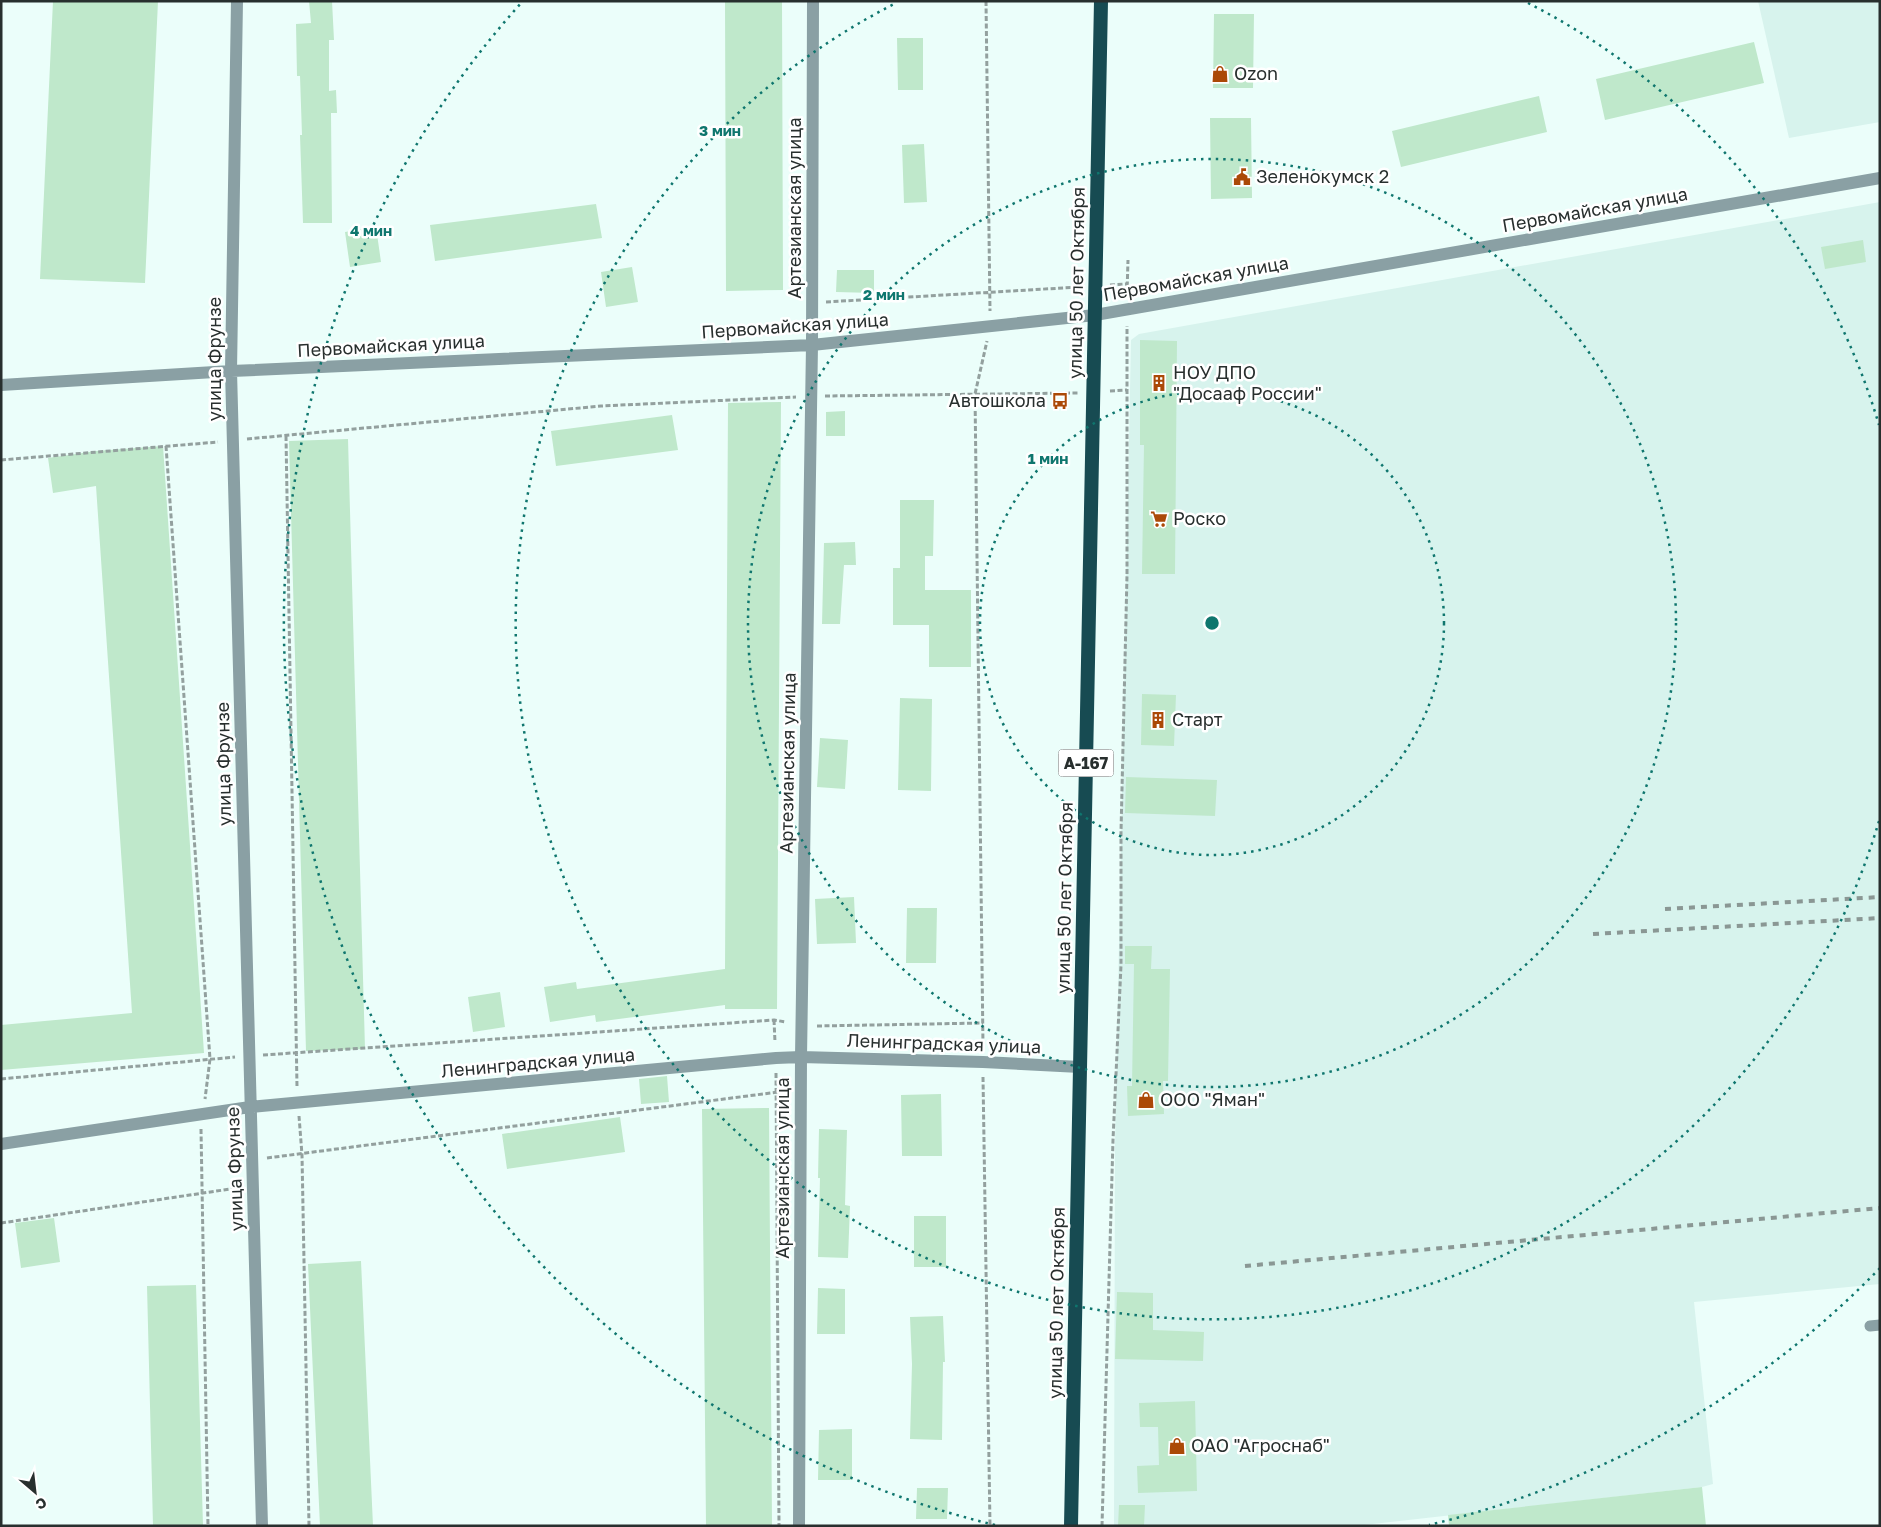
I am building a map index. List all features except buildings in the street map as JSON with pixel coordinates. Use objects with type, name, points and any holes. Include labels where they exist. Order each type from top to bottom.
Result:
[{"type":"highway","name":"улица 50 лет Октября","points":[[1072,1526],[1101,1]]},
{"type":"street","name":"улица Фрунзе","points":[[237,1],[231,371],[262,1526]]},
{"type":"street","name":"Артезианская улица","points":[[799,1526],[801,1057],[812,345],[813,1]]},
{"type":"street","name":"Первомайская улица","points":[[1,385],[231,371],[812,345],[1095,315],[1880,178]]},
{"type":"street","name":"Ленинградская улица","points":[[1,1144],[250,1107],[776,1058],[983,1062],[1080,1067]]},
{"type":"path","points":[[986,1],[991,326],[975,394],[990,1526]]},
{"type":"path","points":[[1102,1526],[1113,1140],[1121,965],[1121,832],[1127,575],[1126,309],[1128,260]]},
{"type":"path","points":[[812,303],[1127,284]]},
{"type":"path","points":[[1,460],[286,436],[601,406],[810,396],[1127,390]]},
{"type":"path","points":[[286,436],[298,1103],[302,1155],[310,1526]]},
{"type":"path","points":[[166,446],[210,1059],[201,1131],[208,1526]]},
{"type":"path","points":[[1,1079],[249,1055],[297,1054],[774,1020],[776,1058],[778,1526]]},
{"type":"path","points":[[820,1026],[983,1023]]},
{"type":"path","points":[[252,1160],[776,1092],[802,1091]]},
{"type":"path","points":[[1,1223],[253,1186]]},
{"type":"shaded area","points":[[1758,1],[1880,1],[1880,122],[1789,138]]},
{"type":"shaded area","points":[[1880,202],[1880,1284],[1694,1302],[1713,1484],[1702,1487],[1355,1526],[1114,1526],[1115,1146],[1131,340],[1139,334]]},
{"type":"railway","points":[[1665,909],[1880,897]]},
{"type":"railway","points":[[1593,934],[1880,918]]},
{"type":"railway","points":[[1245,1266],[1880,1208]]},
{"type":"place","name":"Ozon","points":[[1220,74]]},
{"type":"place","name":"Зеленокумск 2","points":[[1242,177]]},
{"type":"place","name":"НОУ ДПО \"Досааф России\"","points":[[1159,383]]},
{"type":"place","name":"Автошкола","points":[[1060,401]]},
{"type":"place","name":"Роско","points":[[1159,519]]},
{"type":"place","name":"Старт","points":[[1158,720]]},
{"type":"place","name":"ООО \"Яман\"","points":[[1146,1100]]},
{"type":"place","name":"ОАО \"Агроснаб\"","points":[[1177,1446]]}]
